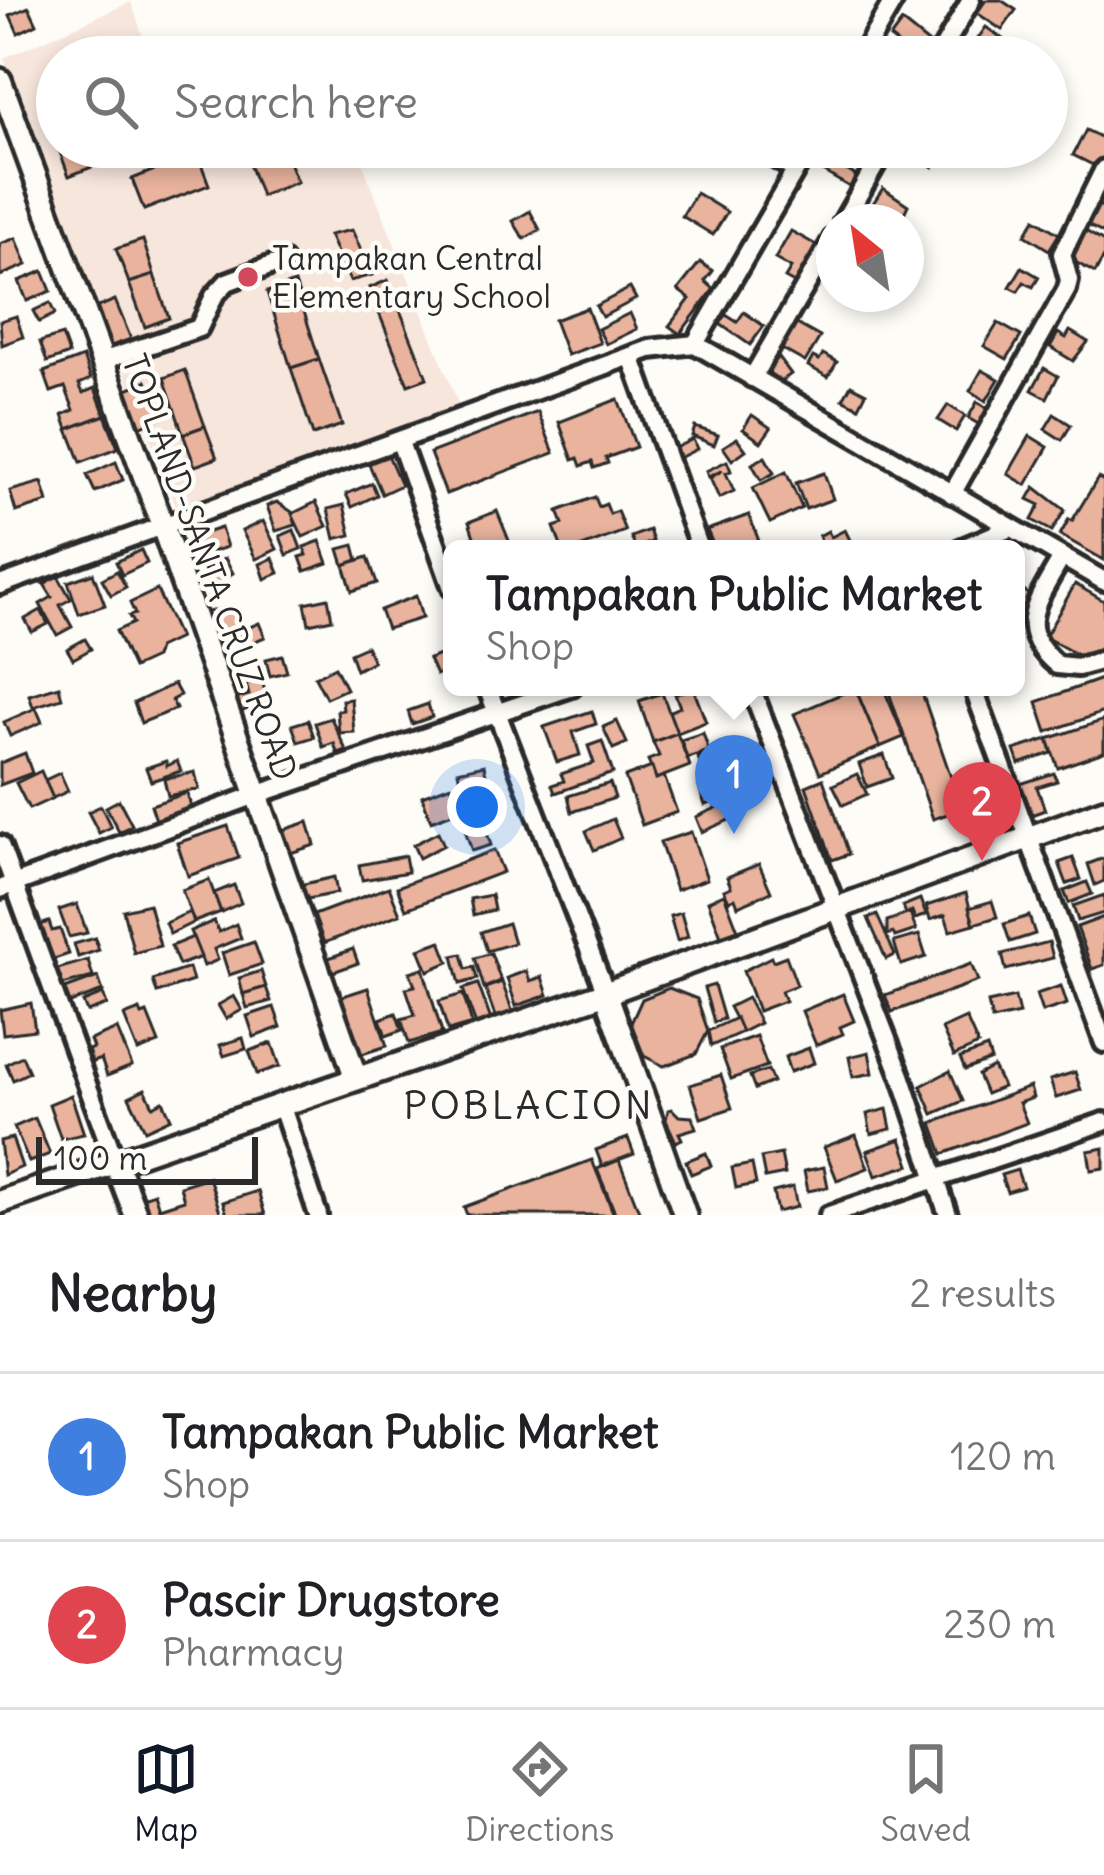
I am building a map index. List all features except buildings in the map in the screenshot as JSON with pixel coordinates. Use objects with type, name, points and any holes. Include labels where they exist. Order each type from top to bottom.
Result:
[{"type":"main road","name":"TOPLAND-SANTA CRUZ ROAD","points":[[0,80],[356,1078]]},
{"type":"main road","points":[[0,1202],[606,993],[1104,809]]},
{"type":"main road","points":[[606,993],[685,1215]]},
{"type":"main road","points":[[115,1161],[136,1215]]},
{"type":"street","points":[[873,36],[894,0]]},
{"type":"street","points":[[950,36],[971,0]]},
{"type":"street","points":[[695,344],[795,170],[792,168]]},
{"type":"street","points":[[853,204],[874,168]]},
{"type":"street","points":[[952,494],[1067,290],[1062,254],[1104,170]]},
{"type":"street","points":[[102,361],[199,328],[214,296],[227,282],[283,261]]},
{"type":"street","points":[[752,378],[816,268]]},
{"type":"street","points":[[0,585],[650,349],[695,344],[1104,581]]},
{"type":"street","points":[[631,356],[697,540]]},
{"type":"street","points":[[400,442],[443,563]]},
{"type":"street","points":[[981,540],[1010,528]]},
{"type":"street","points":[[1062,557],[1031,620],[1032,639],[1057,665],[1078,667],[1104,660]]},
{"type":"street","points":[[490,696],[606,993]]},
{"type":"street","points":[[7,887],[256,795],[548,696]]},
{"type":"street","points":[[755,696],[838,906],[948,1215]]},
{"type":"street","points":[[976,696],[1104,1043]]},
{"type":"street","points":[[0,845],[7,887],[115,1161]]},
{"type":"street","points":[[281,1104],[318,1215]]},
{"type":"street","points":[[829,1215],[1104,1122]]},
{"type":"shaded area","name":"Tampakan Central Elementary School","points":[[131,2],[143,36],[54,36]]},
{"type":"shaded area","name":"Tampakan Central Elementary School","points":[[36,44],[36,141],[4,58]]},
{"type":"shaded area","name":"Tampakan Central Elementary School","points":[[46,168],[364,168],[460,408],[177,509]]},
{"type":"place","name":"Tampakan Central Elementary School","points":[[248,277]]},
{"type":"place","name":"Tampakan Public Market","points":[[734,834]]},
{"type":"place","name":"Pascir Drugstore","points":[[982,861]]},
{"type":"district","name":"POBLACION","points":[[529,1105]]}]
